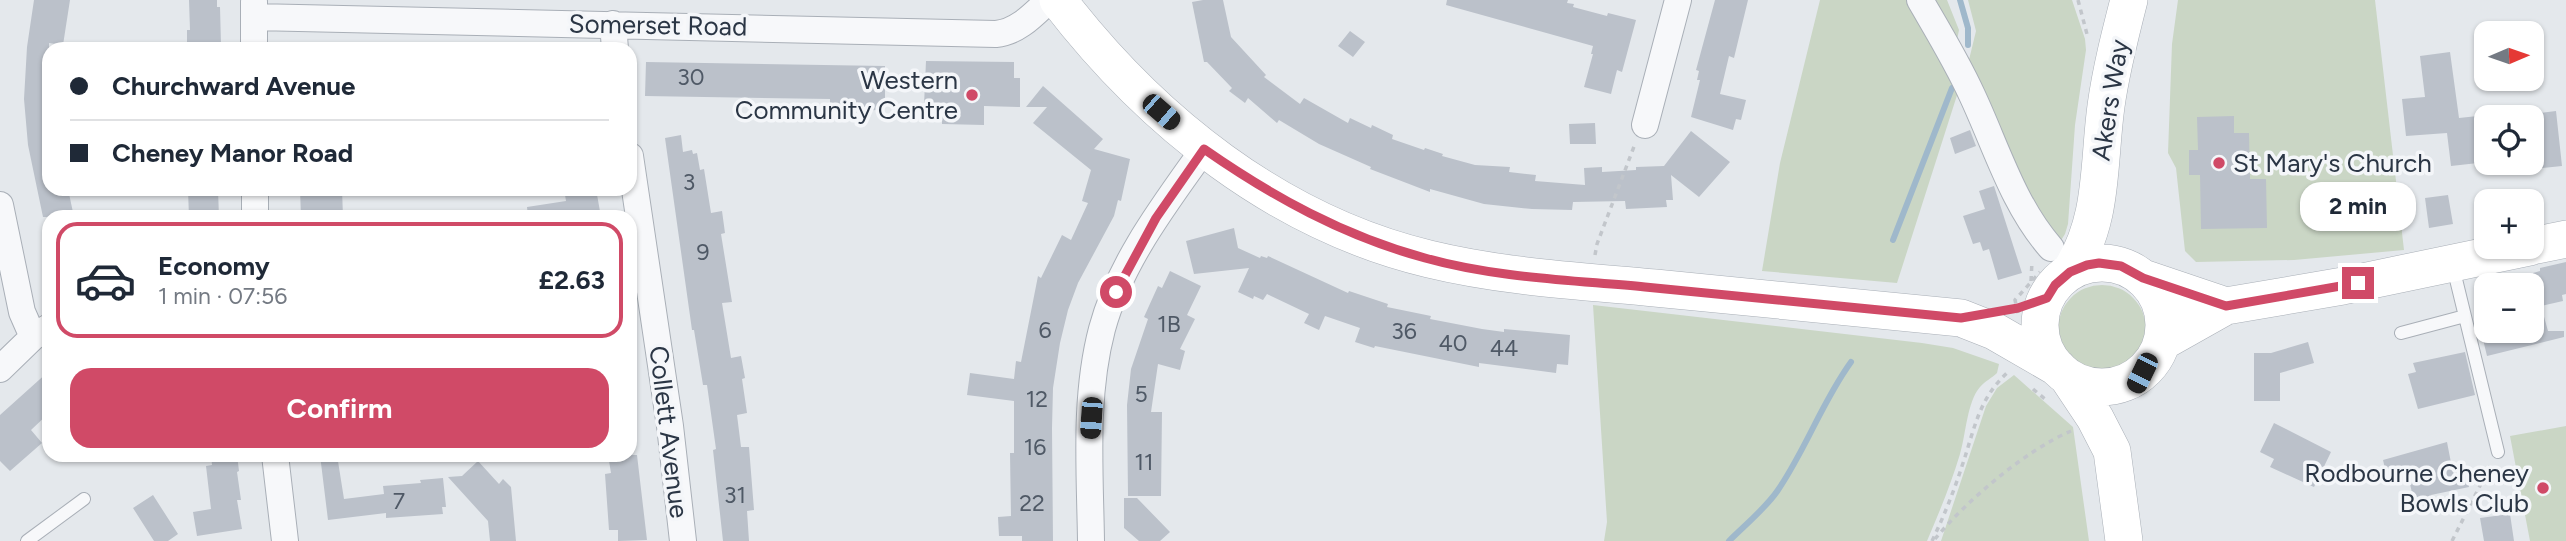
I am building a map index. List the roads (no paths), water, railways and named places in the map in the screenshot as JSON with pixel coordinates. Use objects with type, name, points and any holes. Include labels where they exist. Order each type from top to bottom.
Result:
[{"type":"main road","points":[[1058,0],[1107,60],[1204,149],[1253,183],[1325,222],[1374,242],[1426,258],[1531,276],[1961,318],[2041,289],[2087,265],[2099,263],[2134,272],[2226,306]]},
{"type":"main road","name":"Akers Way","points":[[2112,451],[2095,418],[2063,372],[2049,357],[2042,336],[2041,289],[2085,243],[2098,201],[2106,103],[2129,0]]},
{"type":"main road","name":"Akers Way","points":[[2098,201],[2108,234],[2134,272]]},
{"type":"main road","points":[[2544,244],[2566,239]]},
{"type":"main road","points":[[2162,342],[2226,306],[2343,286],[2474,259]]},
{"type":"main road","points":[[2124,541],[2112,451],[2125,409],[2142,373],[2154,359],[2162,342],[2164,328],[2161,304],[2155,292],[2134,272]]},
{"type":"main road","points":[[2041,289],[2063,372],[2087,385],[2105,387],[2126,382],[2142,373]]},
{"type":"street","name":"Somerset Road","points":[[254,8],[614,36],[996,34],[1014,29],[1049,0]]},
{"type":"street","points":[[1645,125],[1678,0]]},
{"type":"street","points":[[1920,0],[1972,94],[2017,197],[2032,223],[2041,289]]},
{"type":"street","points":[[254,8],[254,42]]},
{"type":"street","points":[[1091,541],[1091,403],[1095,363],[1103,328],[1116,292],[1135,254],[1156,218],[1204,149]]},
{"type":"street","name":"Collett Avenue","points":[[636,196],[670,426],[683,541]]},
{"type":"street","points":[[0,205],[22,312],[41,332],[0,369]]},
{"type":"street","points":[[276,462],[285,541]]},
{"type":"lane","points":[[2452,263],[2498,452]]},
{"type":"lane","points":[[2401,333],[2465,316]]},
{"type":"lane","points":[[27,541],[84,499]]},
{"type":"waterway","points":[[1960,0],[1968,28],[1968,45]]},
{"type":"waterway","points":[[1893,240],[1952,88]]},
{"type":"waterway","points":[[1729,541],[1778,490],[1851,362]]},
{"type":"place","name":"Western Community Centre","points":[[972,95]]},
{"type":"place","name":"St Mary's Church","points":[[2219,163]]},
{"type":"place","name":"Rodbourne Cheney Bowls Club","points":[[2543,488]]}]
